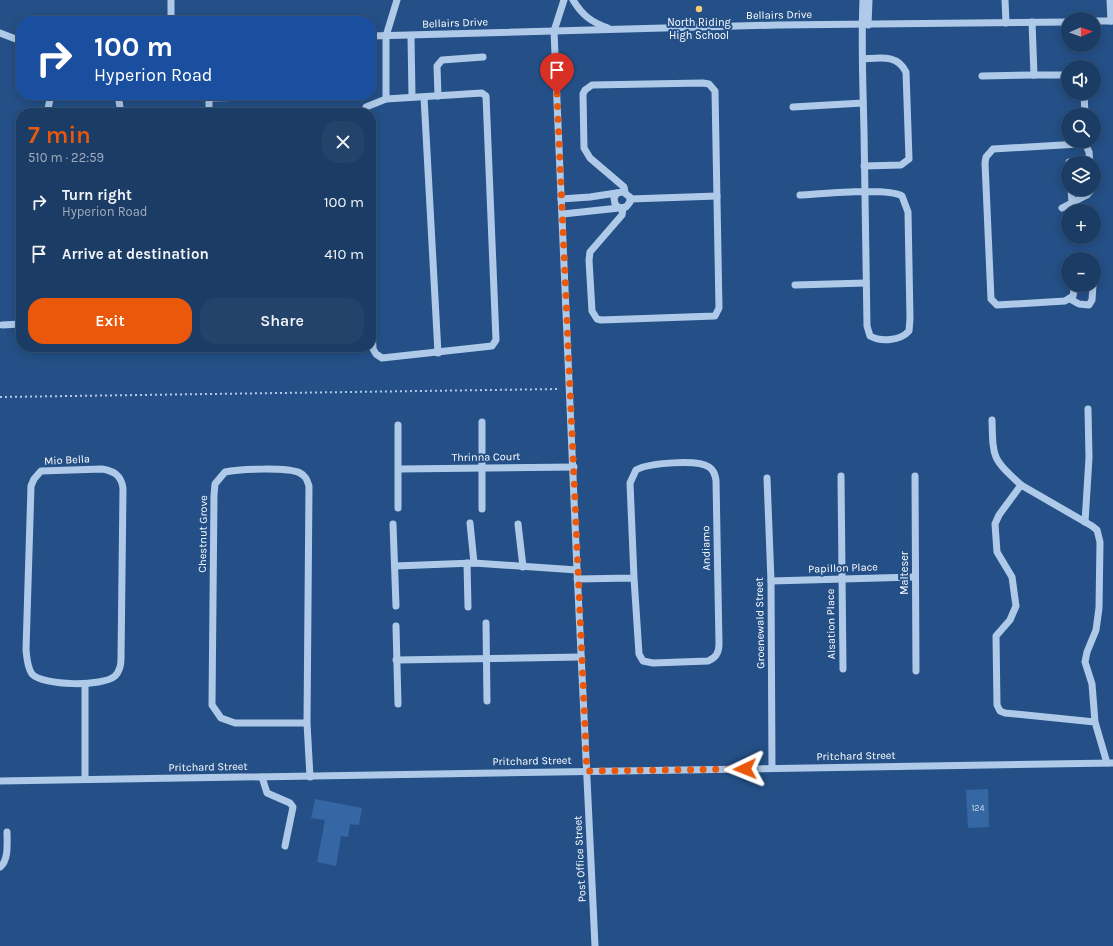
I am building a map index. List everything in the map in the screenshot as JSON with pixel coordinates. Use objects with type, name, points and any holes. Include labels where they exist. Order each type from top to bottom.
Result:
[{"type":"street","points":[[386,99],[386,36],[397,0]]},
{"type":"street","points":[[554,31],[564,0]]},
{"type":"street","points":[[573,0],[584,16],[599,25],[613,29]]},
{"type":"street","points":[[862,0],[865,25]]},
{"type":"street","points":[[800,195],[865,193],[898,193],[902,196],[906,202],[908,212],[910,319],[909,331],[905,336],[895,339],[877,339],[870,336],[867,326],[865,193],[863,103],[863,59],[865,25],[869,0]]},
{"type":"street","points":[[1005,0],[1006,23]]},
{"type":"street","points":[[1101,21],[1112,21],[1110,0]]},
{"type":"street","points":[[171,2],[171,16]]},
{"type":"street","points":[[1032,22],[1034,75]]},
{"type":"street","name":"Bellairs Drive","points":[[376,36],[777,25],[1061,22]]},
{"type":"street","name":"Post Office Street","points":[[554,31],[561,198],[563,214],[569,389],[574,467],[577,578],[595,946]]},
{"type":"street","points":[[0,33],[16,39]]},
{"type":"street","points":[[411,36],[412,97]]},
{"type":"street","points":[[438,96],[437,66],[439,62],[442,60],[483,57]]},
{"type":"street","points":[[863,59],[892,58],[900,62],[906,72],[909,159],[901,165],[864,166]]},
{"type":"street","points":[[982,76],[1061,75]]},
{"type":"street","points":[[563,214],[621,208],[629,205],[630,199],[625,192],[624,187],[590,158],[584,148],[583,94],[585,90],[592,85],[703,83],[712,87],[715,91],[718,313],[711,317],[601,320],[595,316],[592,311],[589,260],[590,252],[622,215],[621,208],[614,201],[617,194]]},
{"type":"street","points":[[366,108],[386,99],[482,93],[486,96],[497,336],[492,346],[390,358],[382,358],[375,352]]},
{"type":"street","points":[[424,97],[438,353]]},
{"type":"street","points":[[793,107],[863,103]]},
{"type":"street","points":[[1061,145],[993,149],[986,157],[985,163],[991,299],[997,305],[1060,302],[1070,299],[1073,296],[1074,292]]},
{"type":"street","points":[[561,198],[617,194],[625,192]]},
{"type":"street","points":[[630,199],[717,196]]},
{"type":"street","points":[[1072,196],[1072,202]]},
{"type":"street","points":[[1069,204],[1086,196]]},
{"type":"street","points":[[795,285],[866,283]]},
{"type":"street","points":[[1070,299],[1079,304],[1089,305],[1092,300],[1093,292]]},
{"type":"street","points":[[2,325],[16,324]]},
{"type":"street","points":[[1085,522],[1089,458],[1088,409]]},
{"type":"street","points":[[992,420],[993,449],[997,460],[1021,485],[1097,530],[1100,542],[1099,608],[1096,630],[1087,652],[1085,662],[1092,684],[1095,722],[1110,763]]},
{"type":"street","points":[[482,422],[482,509]]},
{"type":"street","points":[[398,424],[398,508]]},
{"type":"street","name":"Andiamo","points":[[696,463],[710,468],[715,475],[716,480],[719,620],[719,650],[713,659],[708,661],[653,663],[640,658],[634,578],[630,483],[636,470],[650,465],[696,463]]},
{"type":"street","name":"Thrinna Court","points":[[398,469],[574,467]]},
{"type":"street","name":"Mio Bella","points":[[46,470],[110,471],[117,474],[122,480],[121,666],[119,672],[114,677],[107,680],[85,684],[40,679],[33,674],[27,661],[31,492],[34,479],[41,471],[46,470]]},
{"type":"street","name":"Chestnut Grove","points":[[308,723],[235,722],[221,718],[212,705],[214,496],[215,484],[225,472],[240,470],[296,471],[307,479],[309,486],[308,723],[310,777]]},
{"type":"street","name":"Alsation Place","points":[[841,476],[842,669]]},
{"type":"street","name":"Malteser","points":[[915,476],[916,671]]},
{"type":"street","name":"Groenewald Street","points":[[767,478],[771,581],[772,768]]},
{"type":"street","points":[[1021,485],[995,524],[997,552],[1012,577],[1016,606],[1010,620],[996,636],[997,705],[1000,711],[1005,713],[1095,722]]},
{"type":"street","points":[[468,607],[470,523]]},
{"type":"street","points":[[394,524],[396,606]]},
{"type":"street","points":[[518,524],[523,567]]},
{"type":"street","points":[[395,566],[470,563],[577,570]]},
{"type":"street","name":"Papillon Place","points":[[771,581],[915,577]]},
{"type":"street","points":[[577,578],[634,578]]},
{"type":"street","points":[[486,623],[487,701]]},
{"type":"street","points":[[396,626],[398,704]]},
{"type":"street","points":[[396,660],[581,658]]},
{"type":"street","points":[[85,684],[85,780]]},
{"type":"street","name":"Pritchard Street","points":[[0,781],[1110,763]]},
{"type":"street","points":[[262,777],[267,793],[290,803],[293,807],[285,846]]},
{"type":"street","points":[[0,867],[3,865],[6,858],[7,832]]},
{"type":"path","points":[[0,397],[569,389]]},
{"type":"building","points":[[988,789],[989,827],[968,828],[966,790]]},
{"type":"building","points":[[315,799],[362,808],[359,825],[350,824],[348,837],[341,836],[336,866],[317,862],[325,820],[311,818]]},
{"type":"place","name":"North Riding High School","points":[[699,9]]},
{"type":"route","points":[[557,94],[587,771],[745,769]]}]
